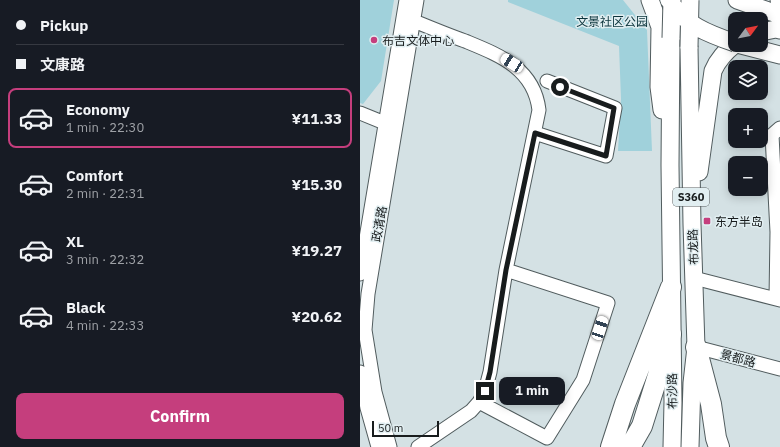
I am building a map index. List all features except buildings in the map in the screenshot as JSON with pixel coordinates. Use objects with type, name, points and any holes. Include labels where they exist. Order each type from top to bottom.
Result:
[{"type":"highway","points":[[611,447],[625,404],[671,288]]},
{"type":"highway","points":[[630,447],[642,426],[671,334]]},
{"type":"highway","points":[[696,346],[711,404],[716,438],[719,447]]},
{"type":"main road","points":[[650,0],[660,27],[659,87],[670,165]]},
{"type":"main road","points":[[670,0],[675,9],[687,22],[702,31],[728,41]]},
{"type":"main road","name":"布龙路","points":[[670,0],[671,334]]},
{"type":"main road","name":"布龙路","points":[[690,0],[689,47],[692,224],[696,346],[692,382],[690,447]]},
{"type":"main road","points":[[737,0],[780,16]]},
{"type":"main road","points":[[768,31],[780,30]]},
{"type":"main road","points":[[692,224],[713,71],[718,60],[728,50]]},
{"type":"main road","points":[[768,52],[780,55]]},
{"type":"main road","name":"布沙路","points":[[671,334],[673,402],[672,447]]},
{"type":"street","name":"政清路","points":[[390,447],[375,392],[362,324],[369,287],[406,0]]},
{"type":"street","name":"政清路","points":[[360,274],[390,125],[414,21],[417,0]]},
{"type":"street","points":[[414,21],[492,52],[512,63],[520,70],[531,84],[538,100],[539,110],[506,270],[490,372],[485,391],[479,402],[463,418],[418,447]]},
{"type":"street","points":[[535,133],[606,156],[614,108],[546,81]]},
{"type":"street","points":[[360,113],[390,125]]},
{"type":"street","points":[[694,278],[778,300],[777,184],[772,135],[780,128]]},
{"type":"street","points":[[479,402],[547,438],[583,380],[608,303],[506,270]]},
{"type":"street","name":"景都路","points":[[696,346],[780,369]]},
{"type":"street","points":[[360,372],[367,408],[378,447]]},
{"type":"green space","name":"布吉文体中心","points":[[360,0],[394,0],[381,81],[363,104],[360,103]]},
{"type":"green space","name":"文景社区公园","points":[[508,0],[623,0],[647,30],[652,151],[618,151],[621,99],[619,46],[508,2]]},
{"type":"place","name":"布吉文体中心","points":[[374,40]]},
{"type":"place","name":"东方半岛","points":[[707,221]]},
{"type":"route","points":[[485,391],[490,372],[506,270],[535,133],[606,156],[614,108],[560,87]]}]
